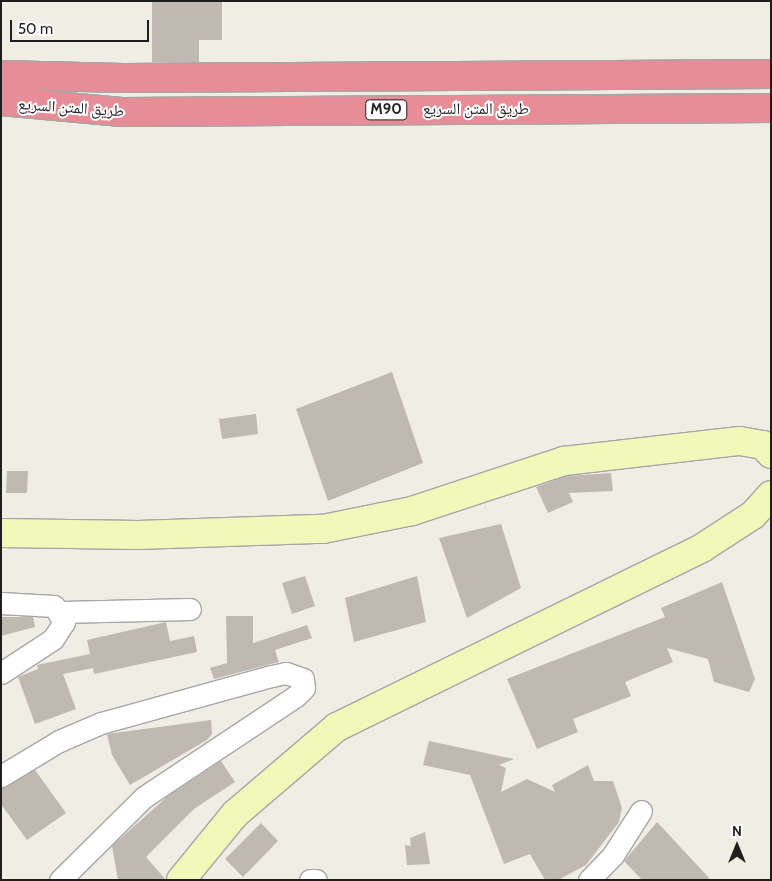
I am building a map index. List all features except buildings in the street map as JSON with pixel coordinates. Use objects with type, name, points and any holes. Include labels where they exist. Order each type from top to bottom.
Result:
[{"type":"highway","points":[[1,57],[72,78]]},
{"type":"highway","name":"طريق المتن السريع","points":[[1,75],[72,78],[771,74]]},
{"type":"highway","name":"طريق المتن السريع","points":[[1,101],[122,112],[771,108]]},
{"type":"street","points":[[1,534],[157,535],[323,529],[412,511],[564,462],[740,440],[763,446],[771,454]]},
{"type":"street","points":[[181,880],[235,814],[337,727],[702,548],[753,515],[771,495]]},
{"type":"street","points":[[1,604],[41,603],[61,612],[190,609]]},
{"type":"street","points":[[1,673],[53,639],[64,622],[61,612]]},
{"type":"street","points":[[1,776],[59,741],[102,723],[272,676],[295,674],[303,679],[304,688],[296,696],[144,797],[60,880]]},
{"type":"street","points":[[589,880],[613,855],[641,811]]},
{"type":"street","points":[[310,880],[316,880]]}]
